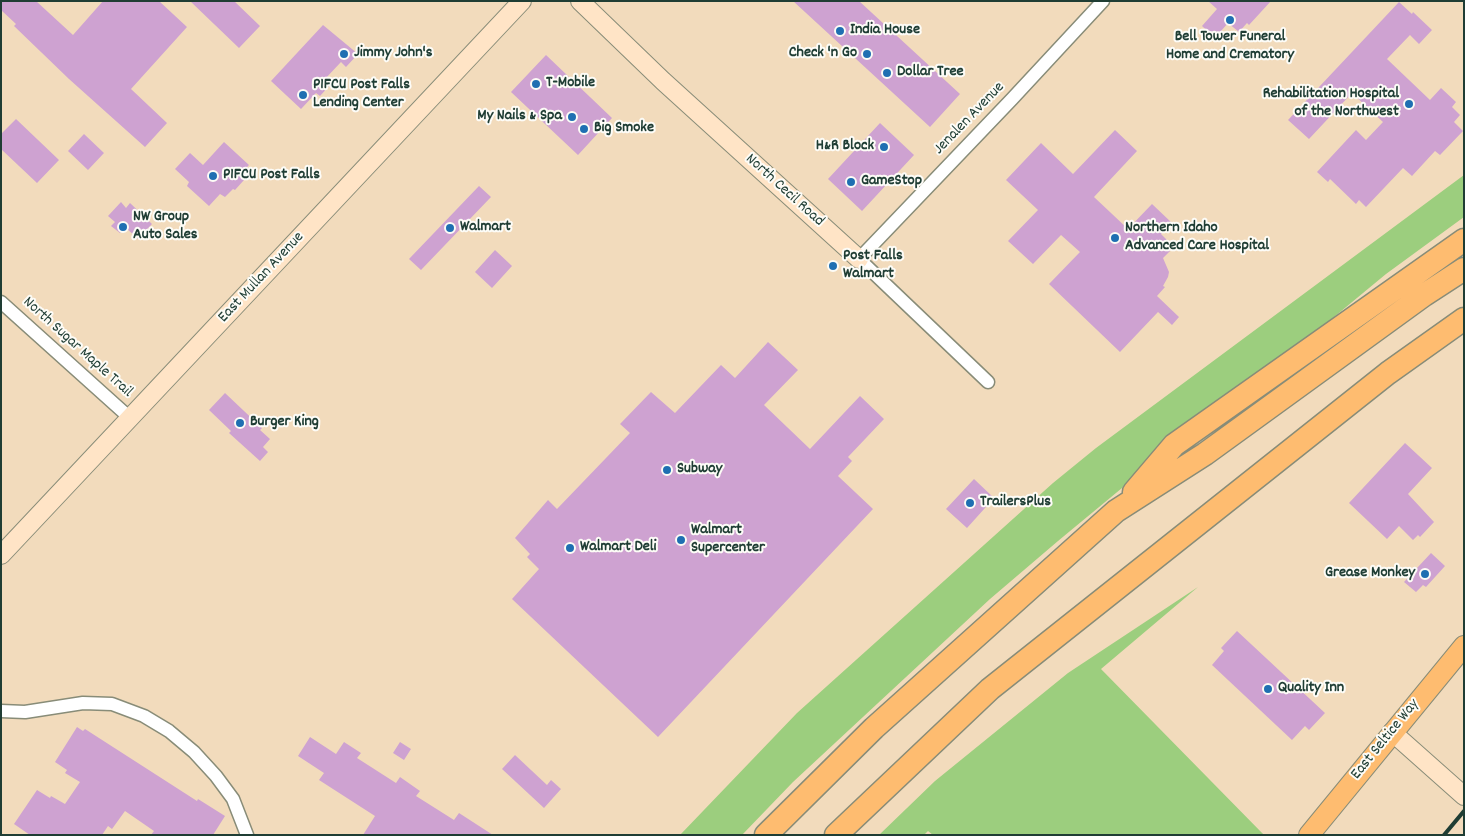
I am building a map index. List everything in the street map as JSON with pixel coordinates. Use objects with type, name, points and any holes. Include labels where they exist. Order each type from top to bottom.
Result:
[{"type":"highway","points":[[766,835],[874,728],[1116,511],[1174,445],[1464,240]]},
{"type":"highway","points":[[1116,511],[1205,454],[1424,295],[1464,269]]},
{"type":"highway","points":[[836,835],[990,689],[1388,374],[1464,320]]},
{"type":"highway","points":[[1388,374],[1464,331]]},
{"type":"main road","name":"East Mullan Avenue","points":[[1,555],[522,1]]},
{"type":"main road","name":"North Cecil Road","points":[[580,1],[663,81],[859,259]]},
{"type":"main road","name":"East Seltice Way","points":[[1309,835],[1464,646]]},
{"type":"main road","points":[[1392,732],[1464,796]]},
{"type":"street","name":"Jenalen Avenue","points":[[859,259],[1006,106],[1103,1]]},
{"type":"street","name":"North Cecil Road","points":[[859,259],[988,382]]},
{"type":"street","name":"North Sugar Maple Trail","points":[[1,302],[130,418]]},
{"type":"street","points":[[1,711],[25,712],[82,703],[112,704],[144,716],[169,731],[194,752],[216,776],[233,799],[247,835]]},
{"type":"green space","points":[[1464,175],[1464,217],[1386,274],[1288,355],[1209,416],[990,599],[793,782],[742,835],[680,835],[797,713],[1053,483],[1096,448]]},
{"type":"green space","points":[[1198,587],[1101,669],[1264,835],[933,835],[928,831],[924,835],[879,835],[935,781],[1068,673]]},
{"type":"building","points":[[1,1],[36,1],[73,35],[103,1],[159,1],[187,27],[131,89],[167,123],[145,147],[69,79],[14,26],[16,24],[1,10]]},
{"type":"building","points":[[190,1],[234,1],[260,26],[239,48]]},
{"type":"building","points":[[793,1],[859,1],[960,94],[930,127]]},
{"type":"building","name":"Bell Tower Funeral Home and Crematory","points":[[1208,1],[1271,1],[1249,25],[1247,23],[1239,32],[1228,23],[1215,38],[1202,26],[1217,9]]},
{"type":"building","name":"Rehabilitation Hospital of the Northwest","points":[[1399,2],[1432,30],[1419,44],[1410,35],[1387,59],[1430,100],[1441,88],[1456,102],[1452,107],[1460,115],[1454,122],[1463,131],[1440,155],[1435,151],[1412,176],[1403,168],[1366,207],[1359,200],[1356,204],[1330,179],[1328,182],[1317,172],[1356,130],[1366,140],[1383,122],[1352,93],[1309,139],[1288,120]]},
{"type":"building","points":[[323,25],[358,54],[346,67],[341,62],[325,79],[331,84],[320,96],[316,93],[301,109],[271,81]]},
{"type":"building","points":[[546,55],[612,118],[578,155],[511,92]]},
{"type":"building","points":[[16,119],[59,160],[37,183],[1,149],[1,134]]},
{"type":"building","points":[[880,123],[914,155],[862,211],[828,179]]},
{"type":"building","name":"Northern Idaho Advanced Care Hospital","points":[[1115,130],[1137,151],[1094,197],[1128,229],[1152,204],[1172,223],[1161,234],[1174,247],[1163,258],[1169,272],[1163,286],[1165,287],[1157,296],[1179,317],[1172,325],[1158,312],[1120,352],[1049,284],[1080,252],[1061,235],[1033,264],[1008,241],[1038,210],[1006,180],[1041,143],[1073,174]]},
{"type":"building","points":[[84,134],[104,153],[88,170],[68,151]]},
{"type":"building","name":"P1FCU Post Falls","points":[[224,142],[249,165],[243,171],[246,174],[242,178],[244,180],[235,190],[233,189],[225,197],[220,194],[209,206],[187,186],[189,182],[175,169],[190,153],[203,165]]},
{"type":"building","name":"Walmart","points":[[479,186],[491,197],[421,270],[409,259]]},
{"type":"building","points":[[121,202],[126,208],[130,203],[152,224],[138,239],[125,227],[120,233],[111,226],[115,222],[108,216]]},
{"type":"building","points":[[495,250],[512,266],[492,288],[475,272]]},
{"type":"building","name":"Walmart Supercenter","points":[[768,342],[798,370],[764,405],[810,449],[860,396],[884,419],[848,457],[852,461],[838,476],[873,509],[658,737],[512,599],[539,569],[527,557],[530,554],[515,538],[548,500],[557,509],[630,433],[620,424],[651,392],[675,413],[721,365],[735,378]]},
{"type":"building","name":"Burger King","points":[[225,393],[262,428],[260,430],[270,439],[263,447],[268,452],[260,461],[229,433],[231,431],[209,410]]},
{"type":"building","points":[[1405,443],[1432,468],[1408,494],[1434,522],[1420,537],[1418,535],[1413,540],[1399,526],[1387,539],[1349,503]]},
{"type":"building","name":"TrailersPlus","points":[[974,479],[994,498],[967,528],[946,509]]},
{"type":"building","name":"Grease Monkey","points":[[1431,553],[1445,566],[1426,587],[1423,585],[1416,592],[1404,582]]},
{"type":"building","name":"Quality Inn","points":[[1237,631],[1325,713],[1309,730],[1305,726],[1292,740],[1212,665],[1224,651],[1221,648]]},
{"type":"building","points":[[77,727],[83,731],[85,729],[197,801],[198,799],[225,816],[213,835],[151,835],[154,831],[125,811],[112,829],[108,826],[102,835],[30,835],[14,824],[37,790],[65,804],[80,782],[65,773],[67,770],[55,762]]},
{"type":"building","points":[[310,737],[336,754],[344,742],[361,753],[357,758],[396,783],[400,777],[420,791],[416,796],[454,820],[459,813],[493,835],[363,835],[375,816],[319,780],[324,773],[298,756]]},
{"type":"building","points":[[400,742],[411,749],[404,760],[393,753]]},
{"type":"building","points":[[515,755],[547,785],[551,780],[561,789],[544,808],[502,769]]},
{"type":"railway","points":[[1444,835],[1464,811]]},
{"type":"place","name":"Bell Tower Funeral Home and Crematory","points":[[1230,20]]},
{"type":"place","name":"India House","points":[[840,31]]},
{"type":"place","name":"Jimmy John's","points":[[344,54]]},
{"type":"place","name":"Check 'n Go","points":[[867,54]]},
{"type":"place","name":"Dollar Tree","points":[[887,73]]},
{"type":"place","name":"T-Mobile","points":[[536,84]]},
{"type":"place","name":"P1FCU Post Falls Lending Center","points":[[303,95]]},
{"type":"place","name":"Rehabilitation Hospital of the Northwest","points":[[1409,104]]},
{"type":"place","name":"My Nails & Spa","points":[[572,117]]},
{"type":"place","name":"Big Smoke","points":[[584,129]]},
{"type":"place","name":"H&R Block","points":[[884,147]]},
{"type":"place","name":"P1FCU Post Falls","points":[[213,176]]},
{"type":"place","name":"GameStop","points":[[851,182]]},
{"type":"place","name":"NW Group Auto Sales","points":[[123,227]]},
{"type":"place","name":"Walmart","points":[[450,228]]},
{"type":"place","name":"Northern Idaho Advanced Care Hospital","points":[[1115,238]]},
{"type":"place","name":"Post Falls Walmart","points":[[833,266]]},
{"type":"place","name":"Burger King","points":[[240,423]]},
{"type":"place","name":"Subway","points":[[667,470]]},
{"type":"place","name":"TrailersPlus","points":[[970,503]]},
{"type":"place","name":"Walmart Supercenter","points":[[681,540]]},
{"type":"place","name":"Walmart Deli","points":[[570,548]]},
{"type":"place","name":"Grease Monkey","points":[[1425,574]]},
{"type":"place","name":"Quality Inn","points":[[1268,689]]}]
